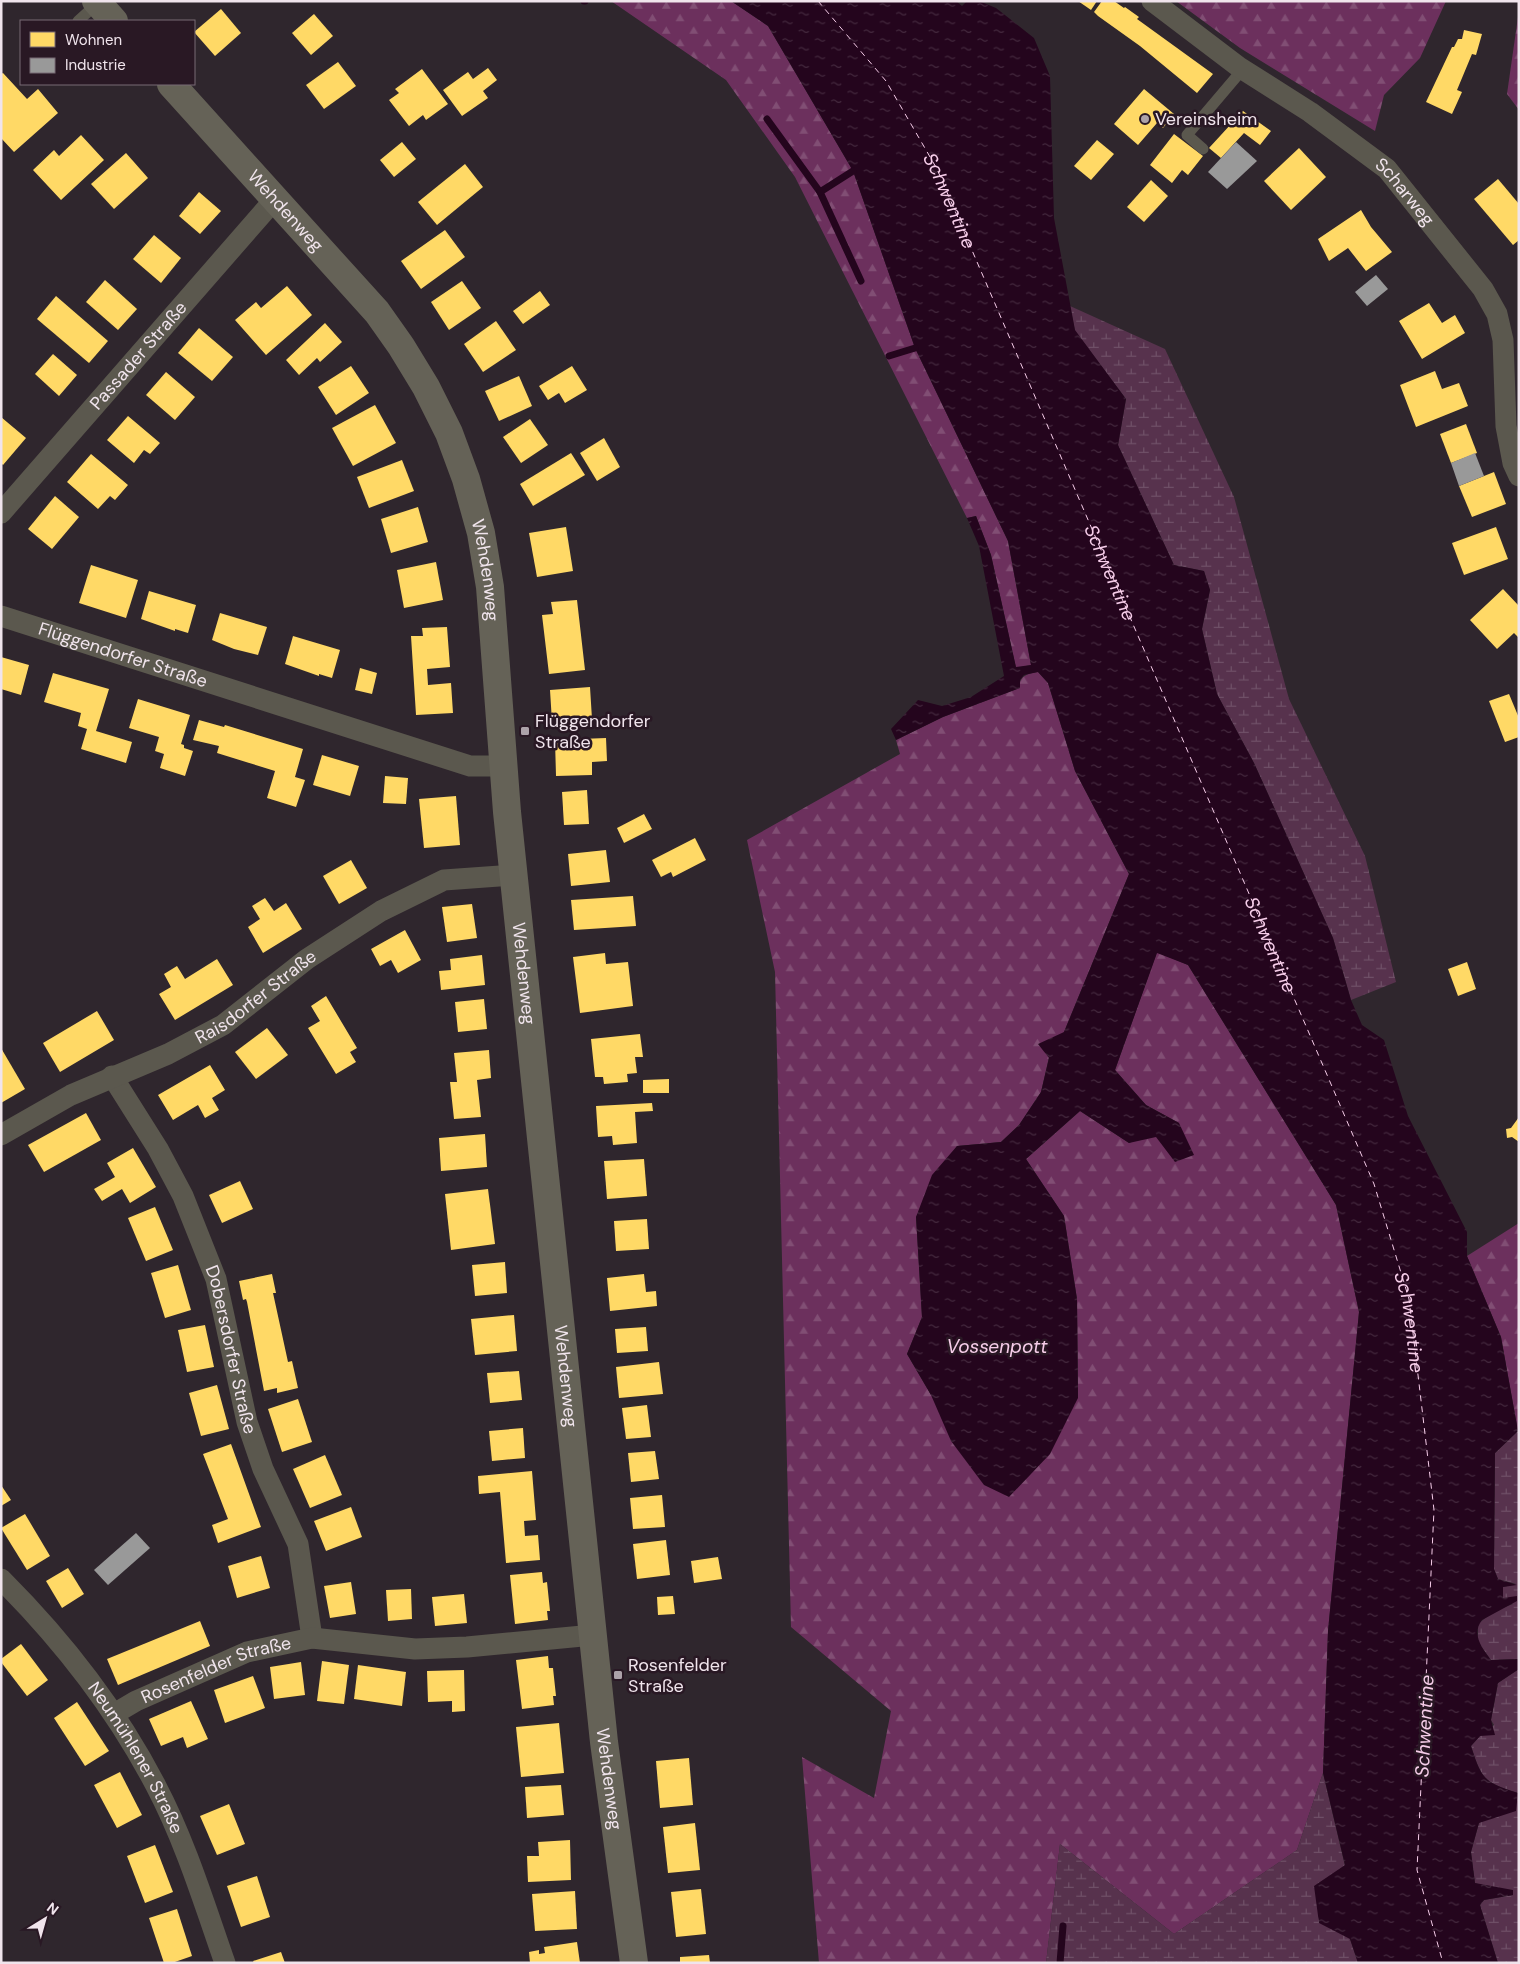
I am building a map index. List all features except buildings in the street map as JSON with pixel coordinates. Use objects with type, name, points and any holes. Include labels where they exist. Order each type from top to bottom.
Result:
[{"type":"main road","name":"Wehdenweg","points":[[172,85],[377,312],[401,346],[426,387],[449,434],[466,479],[481,533],[490,587],[502,766],[593,1635],[607,1762],[634,1963]]},
{"type":"street","name":"Scharweg","points":[[1152,1],[1243,69],[1310,112],[1386,169],[1483,289],[1497,314],[1503,340],[1506,426],[1513,463],[1519,476]]},
{"type":"street","name":"Passader Straße","points":[[1,513],[275,199]]},
{"type":"street","name":"Flüggendorfer Straße","points":[[1,616],[470,766],[502,766]]},
{"type":"street","name":"Raisdorfer Straße","points":[[1,1136],[71,1095],[112,1076],[168,1054],[222,1025],[307,959],[381,911],[444,880],[514,875]]},
{"type":"street","name":"Dobersdorfer Straße","points":[[112,1076],[158,1149],[183,1196],[207,1253],[216,1279],[247,1422],[263,1469],[298,1544],[312,1638]]},
{"type":"street","name":"Neumühlener Straße","points":[[1,1579],[42,1620],[114,1714],[156,1785],[196,1880],[225,1963]]},
{"type":"street","name":"Rosenfelder Straße","points":[[114,1714],[136,1701],[247,1652],[312,1638],[415,1649],[467,1647],[593,1635]]},
{"type":"lane","points":[[80,20],[103,8]]},
{"type":"lane","points":[[1203,149],[1187,135],[1243,69]]},
{"type":"green space","points":[[611,1],[731,1],[768,26],[853,171],[915,348],[1008,541],[1031,665],[1016,668],[991,555],[976,516],[967,518],[795,177],[726,80]]},
{"type":"green space","points":[[1176,1],[1446,1],[1420,58],[1384,95],[1375,131],[1240,48]]},
{"type":"green space","points":[[1519,10],[1519,110],[1507,94]]},
{"type":"green space","points":[[1070,306],[1165,349],[1234,497],[1289,699],[1365,856],[1396,982],[1351,1000],[1333,938],[1254,763],[1217,694],[1202,629],[1210,590],[1204,571],[1174,565],[1118,445],[1126,399],[1075,331]]},
{"type":"green space","points":[[1038,672],[1048,683],[1075,771],[1129,874],[1064,1032],[1049,1057],[1041,1092],[1019,1125],[1001,1142],[957,1146],[916,1217],[922,1317],[907,1354],[931,1395],[1078,1398],[1077,1299],[1064,1216],[1026,1159],[1080,1111],[1129,1143],[1179,1123],[1146,1105],[1115,1070],[1157,952],[1188,965],[1336,1205],[1359,1312],[1328,1631],[1323,1773],[1297,1850],[1174,1934],[1060,1844],[1046,1963],[819,1963],[802,1757],[874,1798],[891,1711],[791,1627],[775,972],[747,840],[900,754],[896,740],[943,717],[1019,688],[1021,680],[1025,676]]},
{"type":"green space","points":[[1519,1223],[1519,1437],[1501,1337],[1467,1256]]},
{"type":"green space","points":[[1518,1431],[1519,1659],[1491,1660],[1478,1642],[1478,1624],[1494,1611],[1513,1604],[1503,1598],[1503,1587],[1516,1584],[1498,1579],[1494,1569],[1495,1453]]},
{"type":"green space","points":[[1519,1669],[1519,1963],[1498,1963],[1480,1905],[1484,1900],[1513,1895],[1475,1883],[1471,1852],[1479,1823],[1518,1793],[1498,1786],[1486,1778],[1478,1766],[1471,1746],[1494,1725],[1491,1720],[1498,1683]]},
{"type":"green space","points":[[1323,1773],[1345,1866],[1350,1939],[1358,1963],[1046,1963],[1060,1844],[1174,1934],[1297,1850]]},
{"type":"water","points":[[731,1],[956,1],[962,6],[967,1],[979,1],[996,8],[1034,38],[1050,76],[1054,218],[1075,330],[1126,399],[1118,445],[1174,565],[1204,571],[1210,590],[1202,629],[1217,694],[1254,763],[1333,938],[1351,1000],[1362,1025],[1384,1040],[1408,1116],[1467,1232],[1467,1256],[1501,1337],[1518,1431],[1495,1453],[1494,1569],[1498,1579],[1517,1585],[1503,1587],[1503,1598],[1517,1596],[1517,1601],[1482,1620],[1479,1625],[1478,1636],[1481,1646],[1491,1660],[1519,1659],[1519,1669],[1498,1683],[1491,1720],[1495,1735],[1480,1736],[1471,1746],[1478,1766],[1486,1778],[1498,1786],[1518,1793],[1516,1811],[1479,1823],[1471,1852],[1475,1883],[1513,1890],[1513,1895],[1484,1900],[1480,1905],[1498,1963],[1358,1963],[1350,1939],[1319,1923],[1314,1886],[1345,1865],[1323,1773],[1328,1631],[1359,1312],[1336,1205],[1188,965],[1157,953],[1115,1070],[1146,1105],[1179,1123],[1194,1155],[1175,1162],[1156,1137],[1129,1143],[1080,1111],[1026,1159],[1064,1216],[1077,1299],[1078,1398],[1050,1454],[1009,1497],[984,1485],[951,1441],[931,1395],[907,1354],[922,1317],[916,1217],[932,1175],[957,1146],[1001,1142],[1019,1125],[1041,1092],[1049,1058],[1038,1044],[1064,1032],[1129,874],[1075,771],[1048,683],[1038,672],[1024,675],[1020,680],[1020,688],[943,717],[896,740],[891,729],[918,700],[942,706],[971,697],[1004,676],[979,546],[967,518],[976,516],[991,555],[1016,667],[1031,665],[1008,541],[915,348],[853,171],[768,26]]},
{"type":"waterway","points":[[767,119],[820,192],[861,281]]},
{"type":"waterway","points":[[820,192],[853,171]]},
{"type":"waterway","points":[[889,356],[915,348]]},
{"type":"waterway","points":[[1060,1963],[1063,1926]]},
{"type":"ferry route","points":[[818,1],[886,81],[937,169],[1374,1184],[1409,1299],[1434,1510],[1417,1870],[1443,1963]]},
{"type":"place","name":"Vereinsheim","points":[[1145,119]]},
{"type":"place","name":"Flüggendorfer Straße","points":[[525,731]]},
{"type":"place","name":"Rosenfelder Straße","points":[[618,1675]]},
{"type":"water label","name":"Schwentine","points":[[949,201]]},
{"type":"water label","name":"Schwentine","points":[[1111,572]]},
{"type":"water label","name":"Schwentine","points":[[1271,944]]},
{"type":"water label","name":"Schwentine","points":[[1409,1323]]},
{"type":"water label","name":"Vossenpott","points":[[997,1346]]},
{"type":"water label","name":"Schwentine","points":[[1424,1726]]}]
